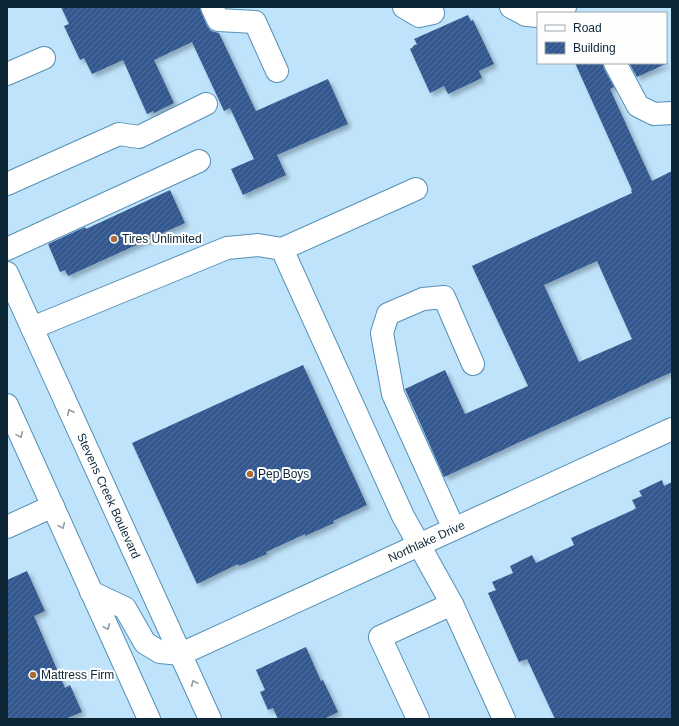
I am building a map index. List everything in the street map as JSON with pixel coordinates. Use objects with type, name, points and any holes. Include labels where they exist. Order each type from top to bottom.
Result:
[{"type":"main road","points":[[212,7],[218,20],[255,22],[277,71]]},
{"type":"main road","points":[[404,7],[419,16],[433,13]]},
{"type":"main road","points":[[511,7],[526,15],[537,16]]},
{"type":"main road","points":[[554,12],[565,7]]},
{"type":"main road","points":[[7,74],[44,58]]},
{"type":"main road","points":[[616,64],[638,106],[654,114],[672,113]]},
{"type":"main road","points":[[7,184],[119,134],[139,137],[206,104]]},
{"type":"main road","points":[[7,249],[198,161]]},
{"type":"main road","points":[[32,328],[227,248],[258,245],[282,249],[416,189]]},
{"type":"main road","points":[[282,249],[404,516],[452,604],[504,719]]},
{"type":"main road","name":"Stevens Creek Boulevard","points":[[7,273],[210,719]]},
{"type":"main road","points":[[454,529],[393,394],[382,332],[388,314],[423,299],[444,296],[473,364]]},
{"type":"main road","points":[[7,405],[147,718]]},
{"type":"main road","name":"Northlake Drive","points":[[180,654],[672,430]]},
{"type":"main road","points":[[7,527],[53,506]]},
{"type":"main road","points":[[91,592],[125,608],[145,643],[160,652],[180,654]]},
{"type":"main road","points":[[418,719],[380,637],[452,604]]},
{"type":"building","points":[[61,7],[200,7],[207,26],[211,31],[219,33],[256,111],[328,79],[348,124],[277,155],[286,175],[243,195],[231,169],[254,159],[230,108],[224,111],[192,42],[154,60],[174,103],[154,113],[153,111],[147,114],[123,60],[92,74],[84,58],[80,60],[64,26],[69,24]]},
{"type":"building","points":[[468,15],[471,21],[473,20],[494,64],[479,71],[482,78],[448,94],[444,86],[430,93],[410,49],[417,44],[414,39]]},
{"type":"building","points":[[575,64],[603,64],[604,69],[614,87],[610,89],[652,181],[672,171],[672,372],[444,477],[405,389],[445,370],[465,414],[528,386],[472,266],[632,193]],"holes":[[[597,261],[632,339],[579,362],[544,285]]]},
{"type":"building","points":[[630,64],[666,64],[637,77]]},
{"type":"building","points":[[170,190],[185,223],[68,276],[65,270],[60,272],[48,244],[85,227],[86,229]]},
{"type":"building","name":"Pep Boys","points":[[303,365],[367,505],[333,521],[334,523],[305,536],[305,534],[266,552],[267,554],[239,566],[238,564],[197,584],[132,443]]},
{"type":"building","points":[[662,480],[664,486],[672,482],[672,719],[555,719],[527,659],[519,662],[488,593],[496,590],[492,582],[513,573],[510,566],[532,555],[536,563],[574,545],[571,538],[633,510],[636,508],[632,500],[642,496],[639,491]]},
{"type":"building","points":[[27,571],[45,611],[34,616],[65,688],[70,685],[82,712],[65,719],[7,719],[7,580]]},
{"type":"building","points":[[306,647],[321,681],[323,680],[338,712],[324,719],[278,719],[273,708],[268,710],[260,692],[265,690],[256,670]]},
{"type":"place","name":"Tires Unlimited","points":[[114,239]]},
{"type":"place","name":"Pep Boys","points":[[250,474]]},
{"type":"place","name":"Mattress Firm","points":[[33,675]]}]
